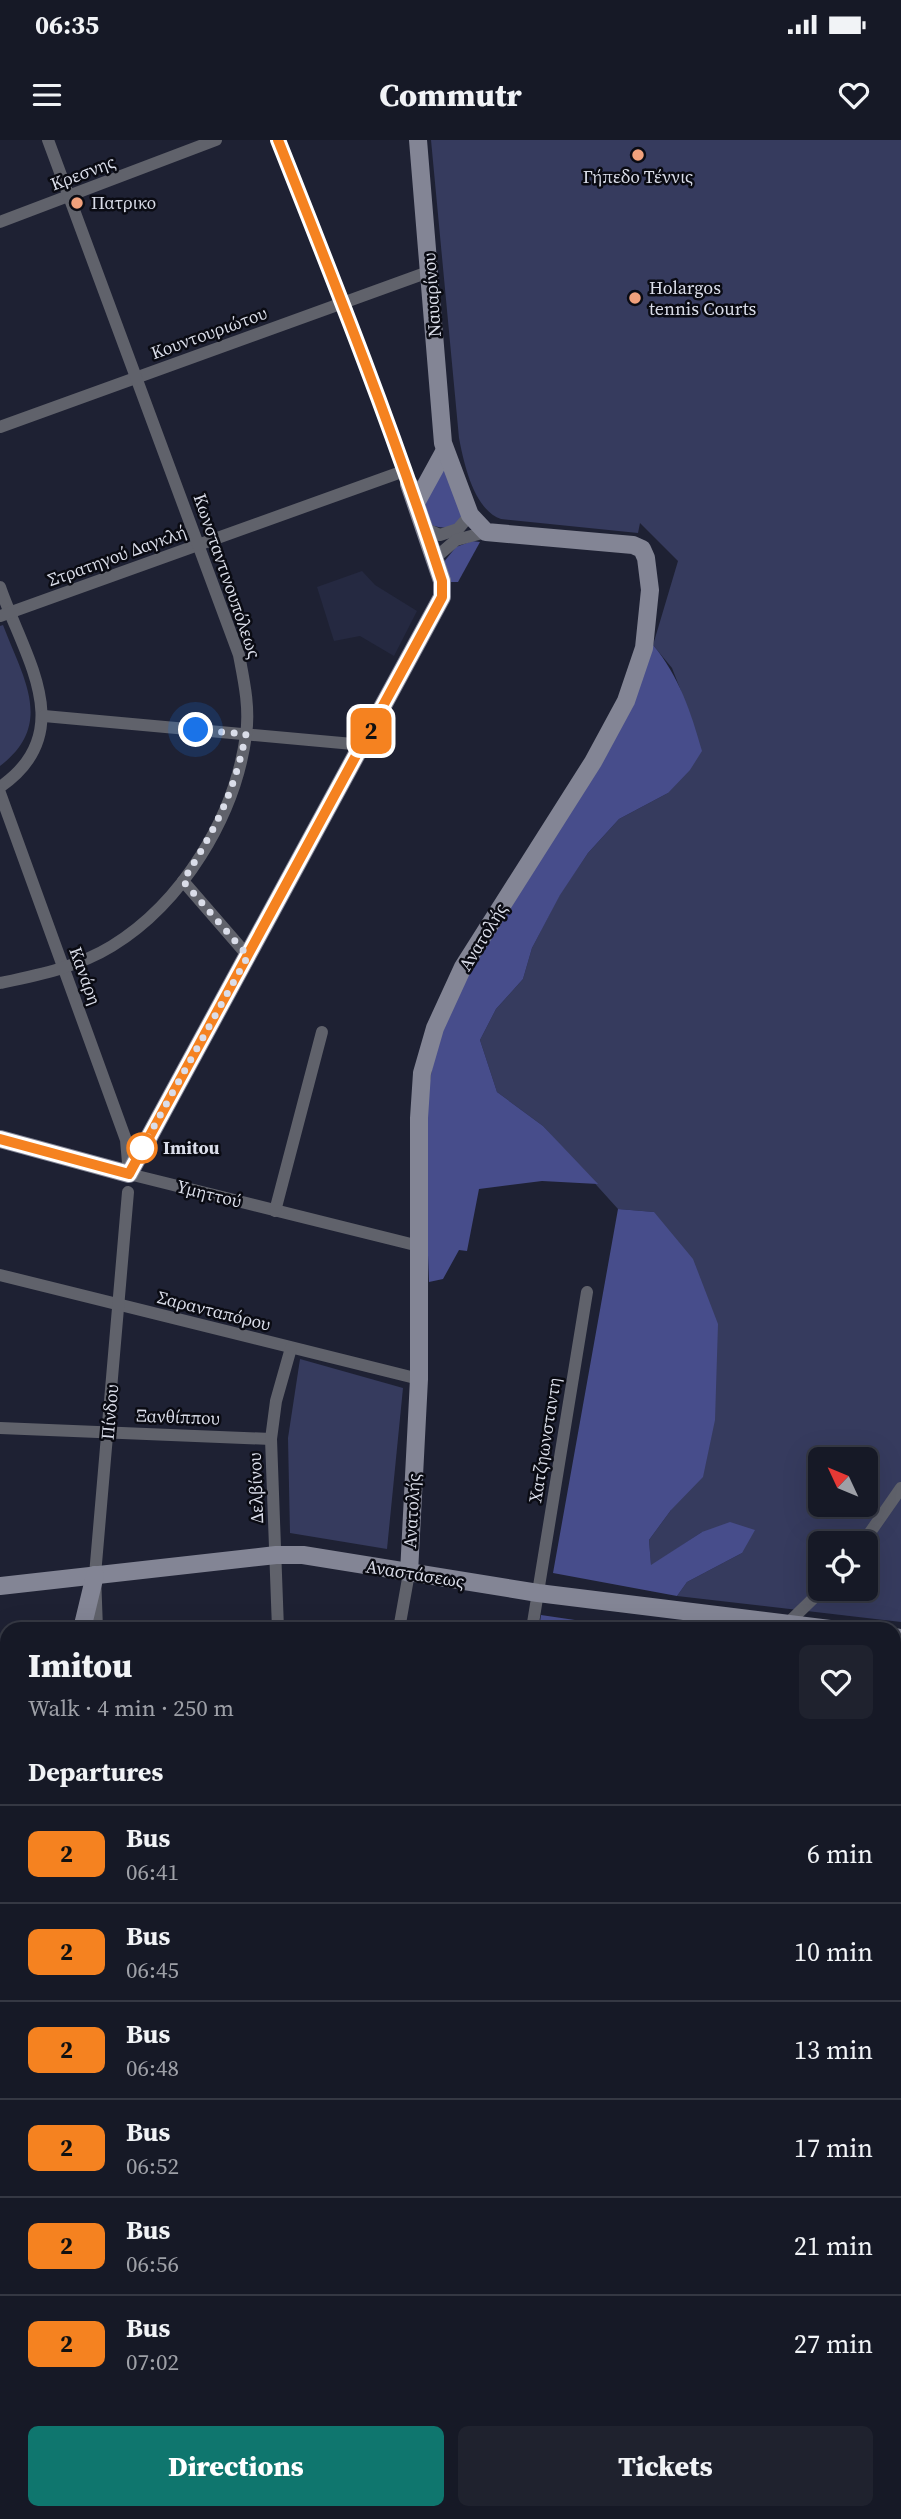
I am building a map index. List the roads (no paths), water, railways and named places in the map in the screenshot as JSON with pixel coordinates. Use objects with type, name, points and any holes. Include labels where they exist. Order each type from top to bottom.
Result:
[{"type":"street","name":"Κωνσταντινουπόλεως","points":[[0,983],[64,968],[111,947],[148,920],[183,881],[218,824],[235,784],[246,734],[247,700],[239,655],[48,140]]},
{"type":"street","name":"Κρεσνης","points":[[0,222],[70,198],[216,140]]},
{"type":"street","points":[[129,1174],[442,597],[442,581],[435,559],[344,303],[278,140]]},
{"type":"street","name":"Ναυαρίνου","points":[[418,140],[444,450],[470,515],[486,532]]},
{"type":"street","name":"Κουντουριώτου","points":[[0,427],[431,271]]},
{"type":"street","points":[[415,503],[444,450]]},
{"type":"street","name":"Στρατηγού Δαγκλή","points":[[5,615],[199,545],[406,477]]},
{"type":"street","points":[[424,528],[440,535],[458,529],[470,515]]},
{"type":"street","name":"Ανατολής","points":[[409,1573],[419,1379],[419,1118],[422,1073],[435,1028],[463,967],[593,762],[626,701],[644,648],[649,601],[646,558],[642,549],[633,545],[486,532],[456,540],[435,559]]},
{"type":"street","points":[[0,587],[5,615],[39,688],[44,716],[40,738],[30,759],[13,778],[0,787]]},
{"type":"street","points":[[44,716],[364,745]]},
{"type":"street","name":"Κανάρη","points":[[0,793],[126,1140],[129,1174]]},
{"type":"street","points":[[183,881],[248,956]]},
{"type":"street","points":[[275,1211],[322,1032]]},
{"type":"street","name":"Υμηττού","points":[[0,1139],[419,1246]]},
{"type":"street","name":"Πίνδου","points":[[84,1622],[95,1575],[128,1192]]},
{"type":"street","name":"Σαρανταπόρου","points":[[0,1275],[419,1379]]},
{"type":"street","name":"Χατζηωνσταντη","points":[[533,1622],[587,1292]]},
{"type":"street","name":"Δελβίνου","points":[[278,1622],[271,1439],[276,1401],[291,1348]]},
{"type":"street","name":"Ξανθίππου","points":[[0,1428],[271,1439]]},
{"type":"street","points":[[871,1531],[901,1488]]},
{"type":"street","name":"Αναστάσεως","points":[[0,1586],[276,1555],[303,1555],[538,1593],[771,1622]]},
{"type":"street","points":[[400,1622],[409,1573]]},
{"type":"street","points":[[95,1575],[97,1622]]},
{"type":"street","points":[[789,1622],[811,1601]]},
{"type":"place","name":"Γήπεδο Τέννις","points":[[638,155]]},
{"type":"place","name":"Πατρικο","points":[[77,203]]},
{"type":"place","name":"Holargos tennis Courts","points":[[635,298]]},
{"type":"place","name":"Imitou","points":[[142,1148]]}]
